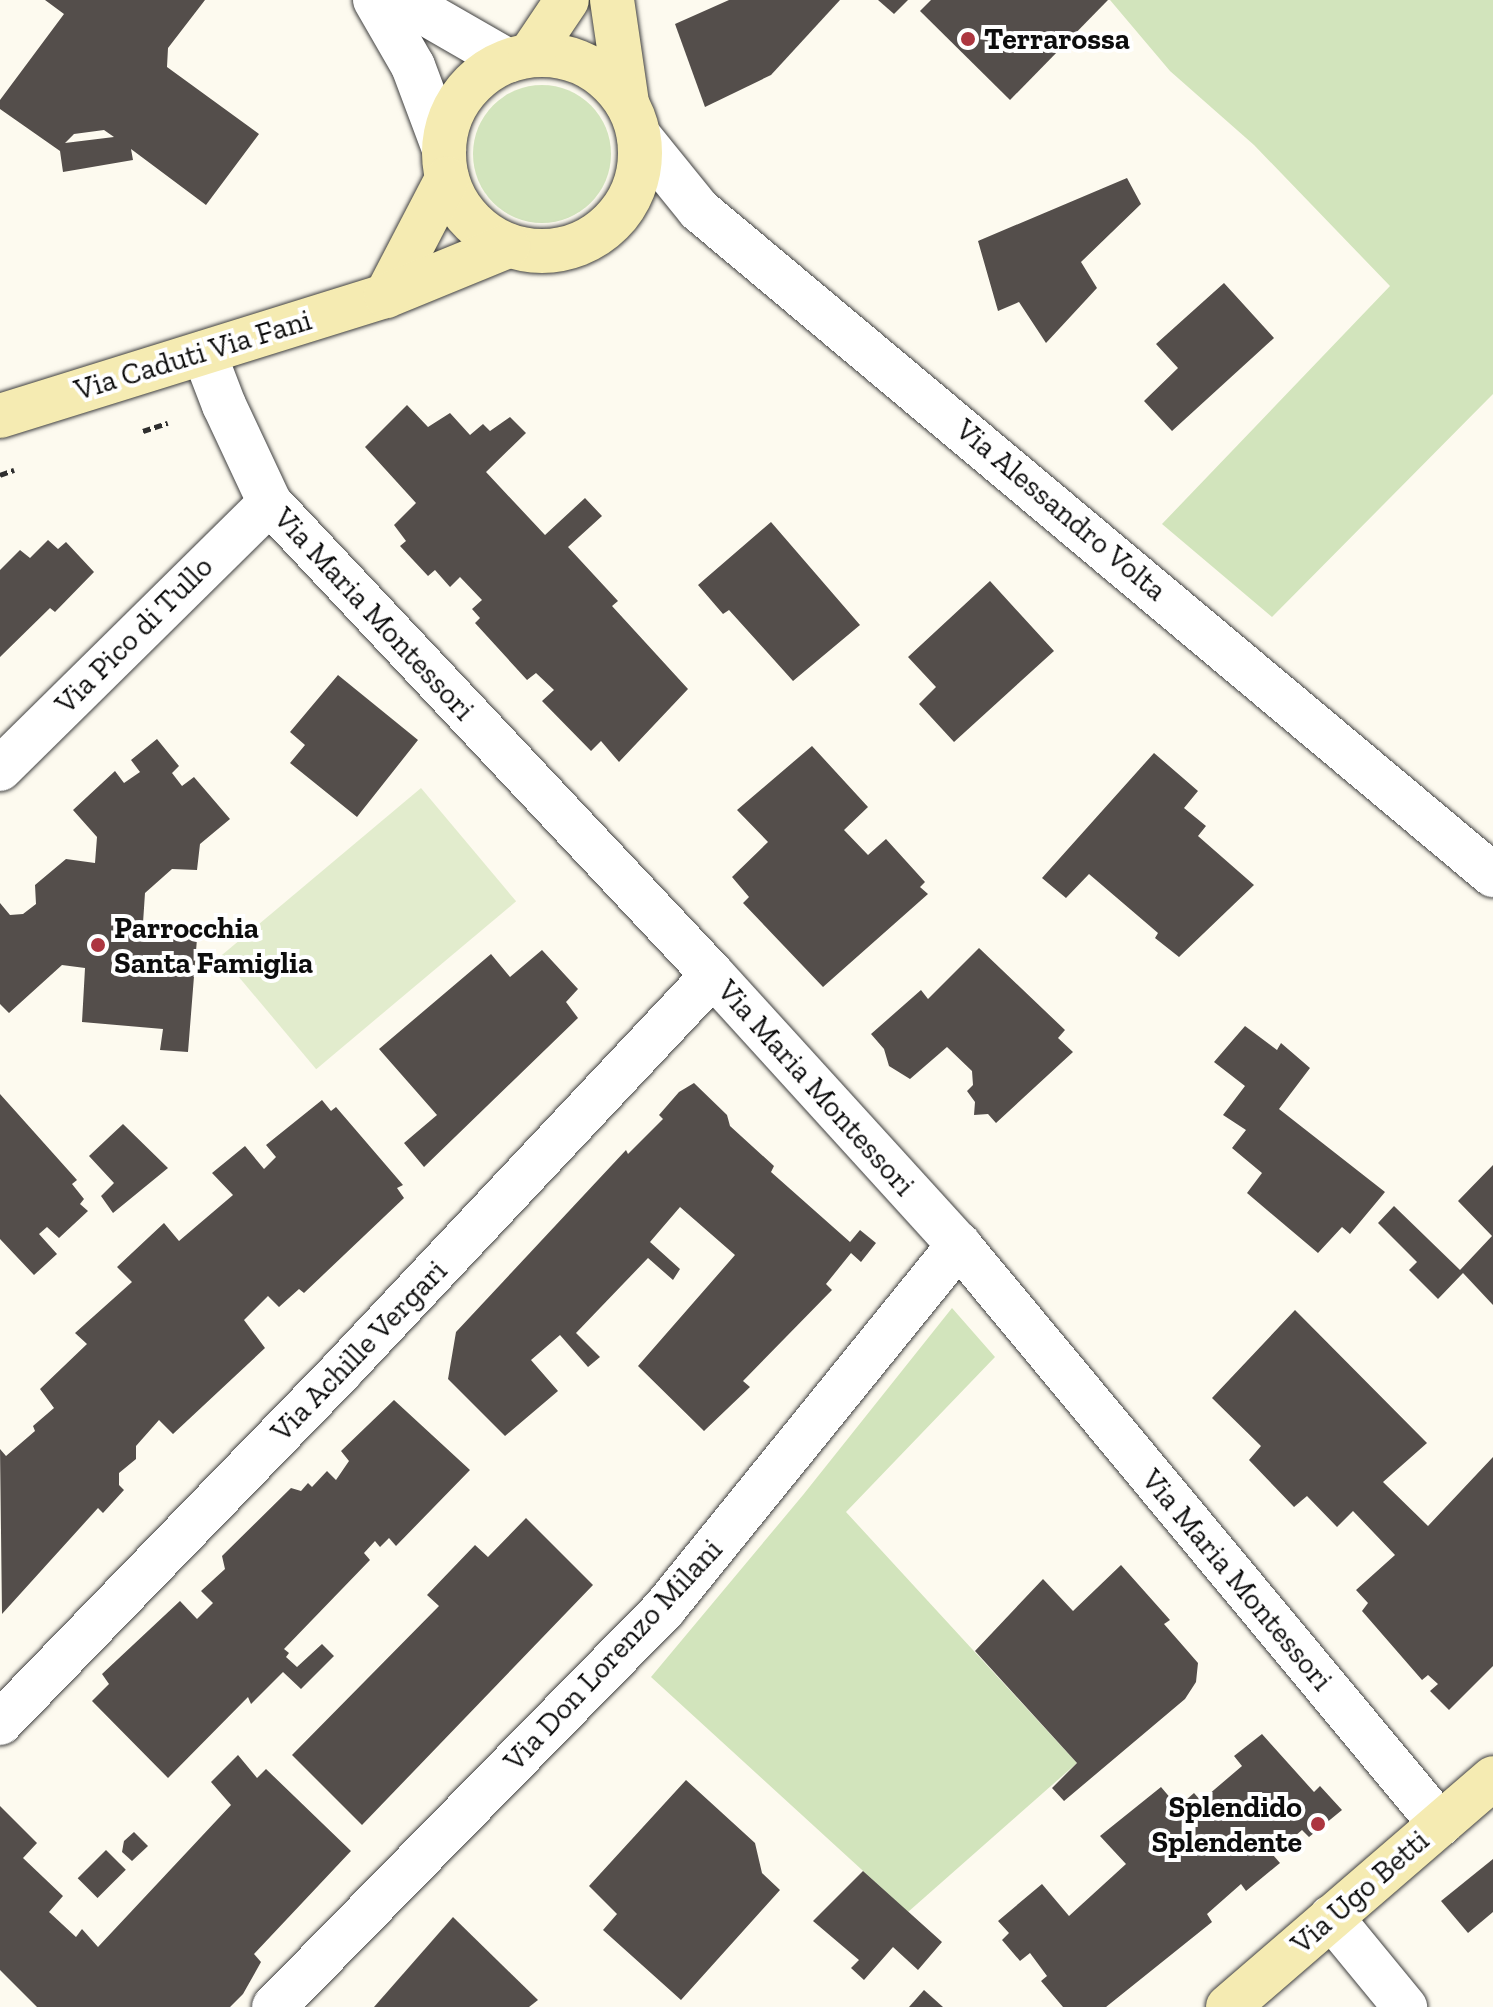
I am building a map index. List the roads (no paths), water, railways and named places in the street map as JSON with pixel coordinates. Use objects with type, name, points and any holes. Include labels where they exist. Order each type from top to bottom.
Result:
[{"type":"street","points":[[375,0],[413,66],[445,164],[469,220],[486,235],[508,246],[536,253],[565,250],[594,239],[616,219],[633,194],[640,166],[612,0]]},
{"type":"street","points":[[402,0],[519,58]]},
{"type":"street","points":[[519,58],[567,0]]},
{"type":"street","points":[[386,296],[445,164],[449,121],[462,95],[483,75],[519,58],[559,56],[585,64],[609,80],[633,119]]},
{"type":"street","name":"Via Alessandro Volta","points":[[633,119],[699,210],[1493,875]]},
{"type":"street","name":"Via Caduti Via Fani","points":[[0,416],[386,296],[508,246]]},
{"type":"street","name":"Via Maria Montessori","points":[[204,353],[270,503],[713,975],[959,1245],[1440,1824]]},
{"type":"street","name":"Via Pico di Tullo","points":[[0,769],[270,503]]},
{"type":"street","name":"Via Achille Vergari","points":[[0,1723],[341,1371],[713,975]]},
{"type":"street","name":"Via Don Lorenzo Milani","points":[[274,2007],[664,1609],[959,1245]]},
{"type":"street","name":"Via Ugo Betti","points":[[1228,2007],[1493,1778]]},
{"type":"street","points":[[1331,1917],[1405,2007]]},
{"type":"place","name":"Terrarossa","points":[[968,39]]},
{"type":"place","name":"Parrocchia Santa Famiglia","points":[[98,945]]},
{"type":"place","name":"Splendido Splendente","points":[[1318,1824]]}]
